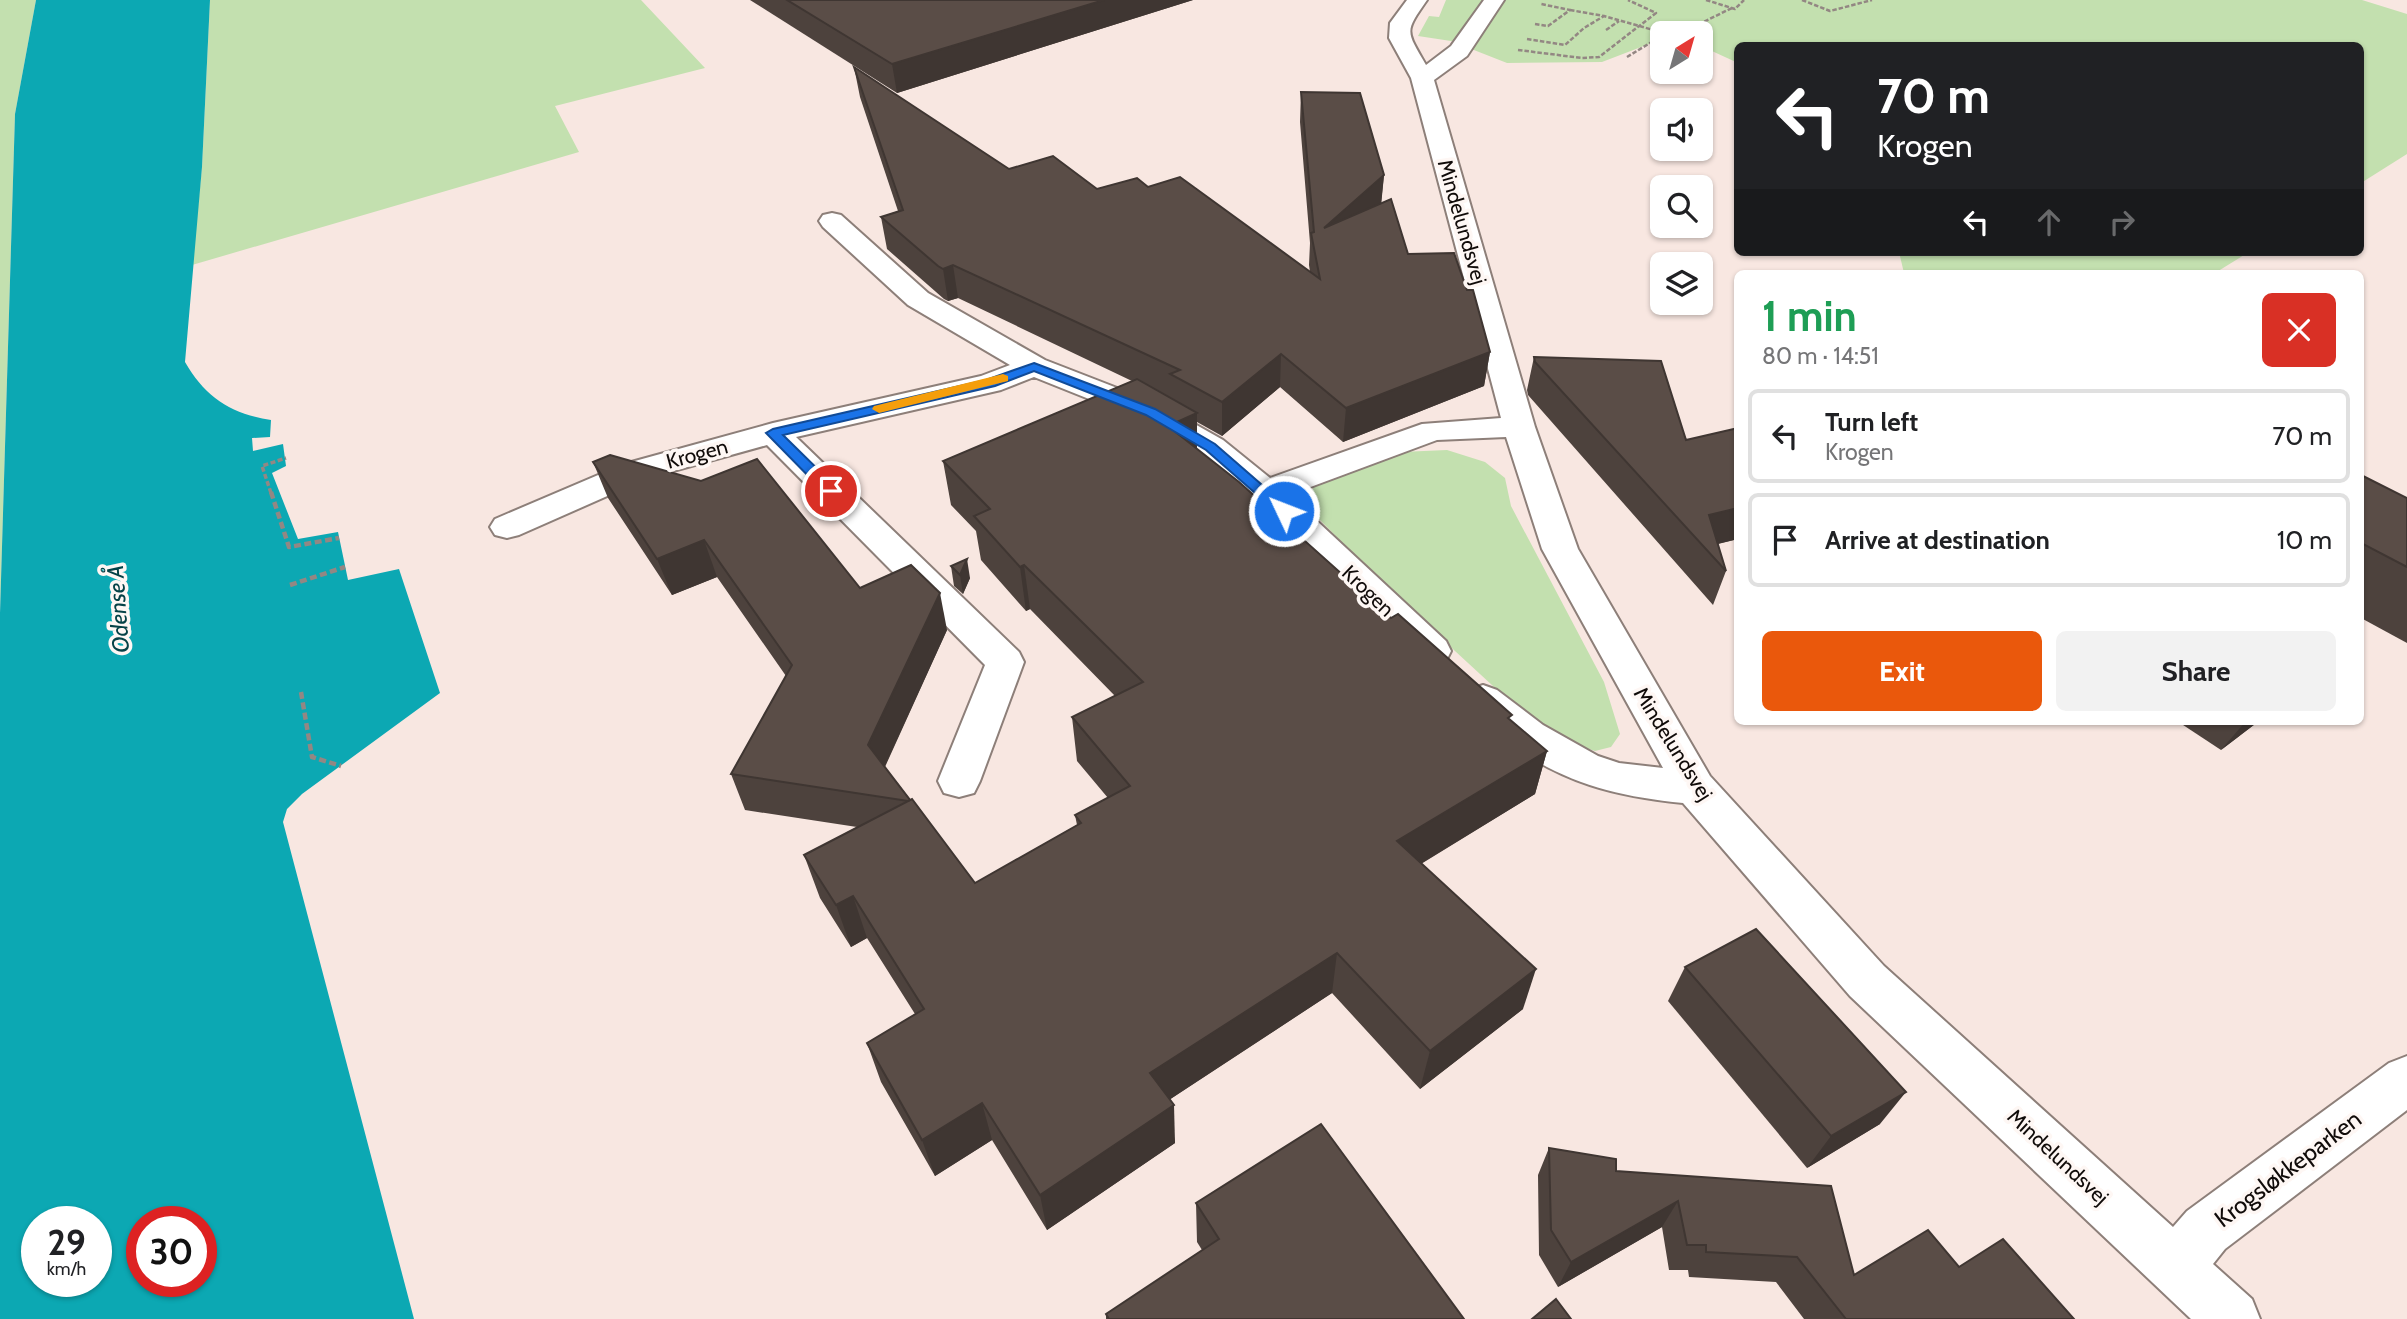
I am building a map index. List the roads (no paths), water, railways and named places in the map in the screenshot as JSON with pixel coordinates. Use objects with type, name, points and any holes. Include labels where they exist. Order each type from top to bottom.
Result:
[{"type":"street","name":"Mindelundsvej","points":[[1416,0],[1400,23],[1400,37],[1422,78],[1519,427],[1560,549],[1695,788],[1867,981],[2232,1319]]},
{"type":"street","points":[[1422,78],[1459,51],[1494,0]]},
{"type":"street","name":"Krogen","points":[[832,221],[918,299],[1034,366],[1150,412],[1211,447],[1265,492],[1496,712],[1569,761],[1618,779],[1695,788]]},
{"type":"street","name":"Krogen","points":[[507,527],[636,471],[773,433],[990,383],[1034,366]]},
{"type":"street","points":[[1265,492],[1433,431],[1519,427]]},
{"type":"street","points":[[773,433],[1005,662],[958,781]]},
{"type":"street","name":"Krogsløkkeparken","points":[[2175,1265],[2206,1230],[2407,1080]]},
{"type":"water","name":"Odense Å","points":[[36,0],[210,0],[202,167],[185,362],[201,385],[220,402],[244,413],[271,420],[270,437],[252,438],[253,451],[283,444],[286,466],[272,473],[298,539],[338,532],[348,580],[399,569],[440,693],[302,794],[287,809],[283,822],[414,1319],[0,1319],[0,613],[15,114]]}]
